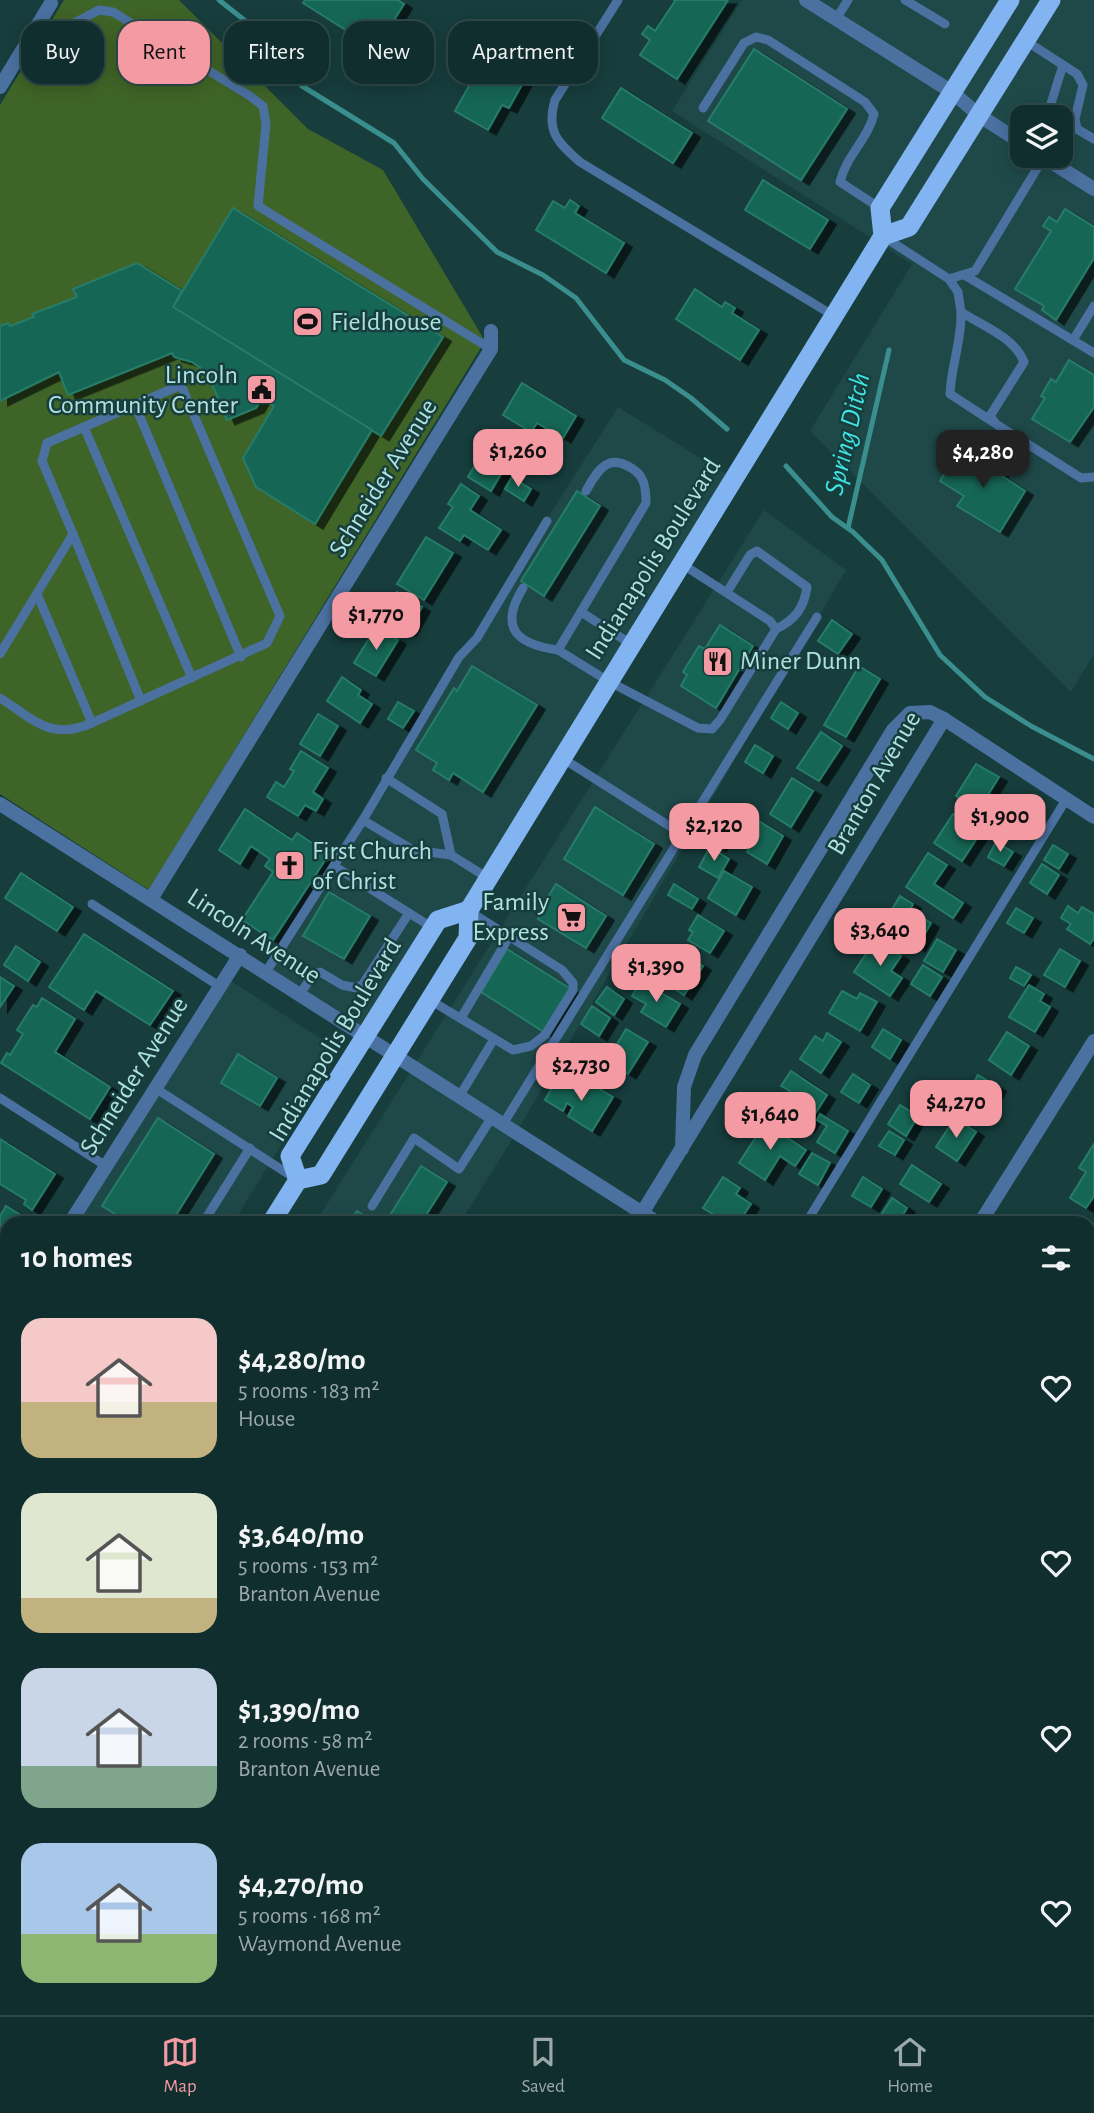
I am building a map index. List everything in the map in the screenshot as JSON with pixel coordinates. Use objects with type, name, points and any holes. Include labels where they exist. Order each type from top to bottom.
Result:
[{"type":"highway","points":[[1010,0],[880,208],[883,236],[909,226],[1051,0]]},
{"type":"highway","name":"Indianapolis Boulevard","points":[[275,1216],[298,1180],[321,1175],[430,1000],[468,938],[469,911],[488,878],[883,236]]},
{"type":"highway","name":"Indianapolis Boulevard","points":[[298,1180],[290,1156],[438,920],[469,911]]},
{"type":"street","points":[[806,0],[952,92],[980,116],[1010,135]]},
{"type":"street","points":[[40,21],[51,3]]},
{"type":"street","points":[[0,87],[21,52]]},
{"type":"street","points":[[1061,168],[1094,189]]},
{"type":"street","points":[[491,331],[491,349]]},
{"type":"street","name":"Schneider Avenue","points":[[151,899],[491,349]]},
{"type":"street","name":"Branton Avenue","points":[[640,1216],[682,1149],[944,719],[930,712],[910,713],[894,730],[695,1055],[684,1087],[682,1149]]},
{"type":"street","points":[[944,719],[1094,817]]},
{"type":"street","name":"Lincoln Avenue","points":[[0,804],[366,1036],[636,1216]]},
{"type":"street","name":"Schneider Avenue","points":[[78,1216],[106,1166],[240,955]]},
{"type":"street","points":[[984,1216],[1094,1041]]},
{"type":"lane","points":[[618,0],[555,100],[551,115],[552,131],[563,147],[580,162],[834,316]]},
{"type":"lane","points":[[836,19],[848,0]]},
{"type":"lane","points":[[905,0],[946,24]]},
{"type":"lane","points":[[76,21],[99,9],[113,12],[263,106],[266,124],[258,206],[491,349]]},
{"type":"lane","points":[[703,108],[744,43],[756,37],[768,40],[865,102],[874,114],[871,127],[843,171],[841,182],[880,208]]},
{"type":"lane","points":[[1026,41],[1077,74],[1083,85],[1075,118],[1077,129]]},
{"type":"lane","points":[[1051,105],[1063,65]]},
{"type":"lane","points":[[1073,128],[1094,139]]},
{"type":"lane","points":[[949,279],[966,276],[975,271],[1036,168]]},
{"type":"lane","points":[[883,236],[949,279],[958,292],[961,330],[950,381],[950,394],[1081,478],[1094,477]]},
{"type":"lane","points":[[966,276],[1094,352]]},
{"type":"lane","points":[[1073,340],[1094,306]]},
{"type":"lane","points":[[961,312],[1011,342],[1024,362],[990,416],[996,424]]},
{"type":"lane","points":[[0,698],[44,726],[61,732],[92,723],[241,657],[267,643],[280,616],[181,385],[47,443],[42,461],[141,701]]},
{"type":"lane","points":[[135,405],[241,657]]},
{"type":"lane","points":[[84,427],[192,678]]},
{"type":"lane","points":[[558,650],[646,503],[642,477],[622,462],[604,466],[586,491]]},
{"type":"lane","points":[[266,972],[363,820],[459,657],[477,638],[547,521]]},
{"type":"lane","points":[[0,654],[73,534]]},
{"type":"lane","points":[[523,588],[513,604],[510,617],[513,629],[527,641],[541,648],[558,650],[608,681],[698,728],[712,729],[735,697],[776,629],[790,622],[804,604],[807,587],[757,551],[750,555],[727,592]]},
{"type":"lane","points":[[682,564],[770,621],[776,629]]},
{"type":"lane","points":[[37,594],[92,723]]},
{"type":"lane","points":[[580,612],[631,644]]},
{"type":"lane","points":[[372,1206],[414,1138],[459,1169],[497,1121],[682,834],[817,617]]},
{"type":"lane","points":[[562,758],[682,834]]},
{"type":"lane","points":[[386,778],[442,814],[451,855]]},
{"type":"lane","points":[[810,1216],[1067,798]]},
{"type":"lane","points":[[363,820],[413,850],[451,855],[488,878]]},
{"type":"lane","points":[[334,866],[433,928]]},
{"type":"lane","points":[[92,904],[219,986]]},
{"type":"lane","points":[[430,1000],[513,1050],[531,1046],[545,1035],[573,990],[573,983],[562,970],[469,911]]},
{"type":"lane","points":[[300,994],[312,976],[320,972],[342,985],[357,988],[363,984],[409,913]]},
{"type":"lane","points":[[461,1018],[509,937]]},
{"type":"lane","points":[[459,1097],[494,1039]]},
{"type":"lane","points":[[155,1088],[298,1180]]},
{"type":"lane","points":[[0,1098],[106,1166]]},
{"type":"lane","points":[[207,1216],[250,1149]]},
{"type":"shaded area","points":[[742,0],[1094,0],[1094,654],[1071,692],[810,431],[912,264],[672,111]]},
{"type":"shaded area","points":[[618,407],[731,477],[467,907],[436,918],[364,1032],[264,966]]},
{"type":"shaded area","points":[[764,510],[846,570],[513,1138],[464,1216],[319,1216]]},
{"type":"shaded area","points":[[231,981],[331,1045],[332,1063],[237,1216],[80,1216]]},
{"type":"green space","points":[[64,0],[179,0],[200,21],[118,21],[118,84],[210,84],[210,31],[224,45],[224,84],[263,84],[308,129],[383,170],[485,341],[149,890],[0,794],[0,105],[21,71],[21,84],[104,84],[104,21],[51,21]]},
{"type":"building","points":[[305,0],[398,0],[404,4],[393,21],[343,21],[343,28],[303,3]]},
{"type":"building","points":[[674,0],[728,0],[677,79],[640,55],[650,40],[642,34],[648,26],[655,31]]},
{"type":"building","points":[[754,49],[847,109],[801,180],[708,121]]},
{"type":"building","points":[[470,84],[522,84],[509,108],[502,105],[488,130],[455,111]]},
{"type":"building","points":[[621,88],[692,133],[673,163],[602,118]]},
{"type":"building","points":[[763,180],[828,220],[810,249],[745,210]]},
{"type":"building","points":[[570,200],[579,206],[575,213],[624,243],[606,273],[536,230],[553,201],[565,208]]},
{"type":"building","name":"Fieldhouse","points":[[233,208],[443,337],[381,436],[173,307]]},
{"type":"building","points":[[1065,209],[1094,227],[1094,258],[1056,320],[1042,310],[1044,306],[1015,289],[1051,231],[1043,226],[1049,217],[1057,222]]},
{"type":"building","name":"Lincoln Community Center","points":[[137,263],[182,291],[173,307],[372,430],[315,524],[256,487],[243,458],[274,406],[262,398],[256,408],[227,420],[210,379],[202,369],[192,362],[174,357],[172,353],[68,395],[59,372],[0,401],[0,326],[8,323],[10,326],[34,317],[32,314],[77,297],[73,289]]},
{"type":"building","points":[[695,289],[722,307],[725,302],[735,308],[732,313],[759,330],[740,360],[676,319]]},
{"type":"building","points":[[1069,360],[1094,375],[1094,407],[1070,442],[1032,419],[1045,398],[1041,396],[1051,379],[1056,382]]},
{"type":"building","points":[[522,383],[576,416],[563,438],[537,423],[531,432],[503,415]]},
{"type":"building","points":[[491,438],[514,452],[491,491],[468,477]]},
{"type":"building","points":[[959,450],[986,467],[988,463],[1001,471],[999,474],[1025,491],[1000,532],[957,506],[964,496],[940,481]]},
{"type":"building","points":[[512,477],[531,489],[524,501],[505,489]]},
{"type":"building","points":[[461,484],[479,496],[470,510],[501,530],[488,550],[464,535],[460,541],[439,528],[453,507],[448,504]]},
{"type":"building","points":[[577,491],[600,506],[544,596],[521,581]]},
{"type":"building","points":[[426,537],[453,553],[424,600],[397,584]]},
{"type":"building","points":[[397,592],[422,607],[408,631],[383,616]]},
{"type":"building","points":[[832,620],[852,634],[838,654],[818,641]]},
{"type":"building","name":"Miner Dunn","points":[[720,625],[753,646],[716,708],[681,686],[687,675],[683,672],[699,646],[705,649]]},
{"type":"building","points":[[376,627],[398,640],[376,676],[354,663]]},
{"type":"building","points":[[472,666],[537,705],[483,792],[453,773],[449,780],[433,770],[437,763],[416,750],[454,688],[457,691]]},
{"type":"building","points":[[859,666],[880,679],[846,737],[824,725]]},
{"type":"building","points":[[342,677],[361,690],[358,695],[372,704],[360,723],[327,701]]},
{"type":"building","points":[[398,702],[414,711],[403,728],[388,719]]},
{"type":"building","points":[[781,702],[798,713],[788,729],[771,718]]},
{"type":"building","points":[[318,714],[338,726],[320,756],[300,744]]},
{"type":"building","points":[[821,732],[842,746],[819,781],[797,768]]},
{"type":"building","points":[[755,745],[773,756],[763,773],[745,762]]},
{"type":"building","points":[[301,751],[328,768],[313,792],[323,799],[316,811],[305,805],[298,816],[267,797],[276,782],[284,787],[294,771],[290,769]]},
{"type":"building","points":[[976,764],[999,777],[986,798],[1011,814],[1003,826],[956,796]]},
{"type":"building","points":[[792,778],[813,791],[791,827],[770,814]]},
{"type":"building","points":[[595,807],[654,844],[623,895],[564,859]]},
{"type":"building","points":[[245,809],[292,840],[297,833],[329,854],[273,940],[242,920],[273,872],[265,866],[270,859],[251,846],[240,864],[219,850]]},
{"type":"building","points":[[953,814],[981,832],[962,861],[934,843]]},
{"type":"building","points":[[710,818],[729,829],[718,847],[699,836]]},
{"type":"building","points":[[754,818],[783,836],[767,864],[747,852],[753,842],[743,836]]},
{"type":"building","points":[[996,842],[1013,852],[1004,866],[988,857]]},
{"type":"building","points":[[1053,845],[1068,854],[1059,869],[1044,860]]},
{"type":"building","points":[[710,847],[729,859],[718,878],[699,867]]},
{"type":"building","points":[[928,853],[947,865],[934,884],[963,903],[953,918],[906,887]]},
{"type":"building","points":[[1042,864],[1059,875],[1047,894],[1030,883]]},
{"type":"building","points":[[724,871],[752,887],[736,915],[708,898]]},
{"type":"building","points":[[21,873],[73,907],[57,931],[5,898]]},
{"type":"building","name":"Family Express","points":[[556,884],[606,916],[586,948],[538,919]]},
{"type":"building","points":[[674,884],[698,899],[692,909],[668,895]]},
{"type":"building","points":[[329,892],[370,916],[344,959],[303,936]]},
{"type":"building","points":[[900,896],[913,904],[910,910],[931,923],[917,947],[882,926]]},
{"type":"building","points":[[1068,906],[1078,913],[1082,907],[1094,914],[1094,939],[1090,944],[1067,929],[1071,924],[1061,918]]},
{"type":"building","points":[[1016,908],[1033,918],[1024,933],[1007,923]]},
{"type":"building","points":[[698,915],[724,931],[710,953],[688,940],[693,932],[689,930]]},
{"type":"building","points":[[84,934],[173,991],[150,1025],[96,991],[84,1010],[49,987]]},
{"type":"building","points":[[937,939],[956,950],[943,972],[924,961]]},
{"type":"building","points":[[875,940],[901,956],[891,971],[902,978],[890,996],[854,972]]},
{"type":"building","points":[[16,946],[40,962],[28,981],[4,965]]},
{"type":"building","name":"Family Express","points":[[507,949],[571,989],[544,1032],[481,992]]},
{"type":"building","points":[[1060,949],[1080,961],[1065,987],[1044,975]]},
{"type":"building","points":[[682,952],[703,966],[684,995],[663,981]]},
{"type":"building","points":[[923,965],[942,977],[930,996],[911,984]]},
{"type":"building","points":[[1016,967],[1031,975],[1024,986],[1010,978]]},
{"type":"building","points":[[0,977],[14,986],[0,1007]]},
{"type":"building","points":[[641,981],[680,1004],[666,1027],[641,1012],[646,1004],[632,996]]},
{"type":"building","points":[[1029,985],[1044,994],[1040,1001],[1050,1007],[1035,1032],[1009,1017]]},
{"type":"building","points":[[607,987],[624,999],[614,1015],[596,1002]]},
{"type":"building","points":[[842,991],[857,999],[860,993],[877,1002],[860,1031],[829,1013]]},
{"type":"building","points":[[42,998],[75,1019],[55,1052],[110,1087],[90,1119],[1,1063],[7,1053],[10,1055],[23,1034],[17,1030],[33,1005],[37,1007]]},
{"type":"building","points":[[592,1006],[610,1018],[599,1036],[581,1024]]},
{"type":"building","points":[[626,1029],[648,1042],[628,1074],[607,1061]]},
{"type":"building","points":[[883,1029],[901,1040],[890,1059],[872,1047]]},
{"type":"building","points":[[1007,1032],[1029,1046],[1011,1075],[989,1060]]},
{"type":"building","points":[[827,1033],[841,1042],[821,1073],[800,1059],[815,1036],[823,1041]]},
{"type":"building","points":[[238,1054],[277,1078],[260,1106],[221,1083]]},
{"type":"building","points":[[791,1071],[827,1095],[806,1128],[792,1119],[796,1112],[782,1102],[790,1091],[781,1086]]},
{"type":"building","points":[[853,1074],[870,1085],[859,1103],[841,1092]]},
{"type":"building","points":[[978,1075],[998,1087],[983,1113],[963,1101]]},
{"type":"building","points":[[557,1079],[581,1093],[588,1082],[613,1097],[592,1131],[568,1116],[573,1107],[567,1103],[563,1111],[545,1100]]},
{"type":"building","points":[[900,1105],[918,1116],[906,1136],[888,1124]]},
{"type":"building","points":[[820,1114],[848,1131],[835,1153],[817,1142],[827,1126],[817,1120]]},
{"type":"building","points":[[158,1118],[214,1154],[175,1216],[118,1216],[102,1206]]},
{"type":"building","points":[[955,1118],[976,1132],[957,1161],[936,1147]]},
{"type":"building","points":[[765,1123],[806,1150],[795,1166],[780,1156],[765,1180],[739,1163]]},
{"type":"building","points":[[889,1131],[904,1140],[895,1155],[879,1146]]},
{"type":"building","points":[[0,1139],[55,1174],[32,1210],[24,1204],[26,1200],[0,1184]]},
{"type":"building","points":[[1094,1144],[1094,1196],[1086,1208],[1070,1198],[1086,1172],[1079,1168]]},
{"type":"building","points":[[812,1153],[830,1163],[818,1185],[799,1174]]},
{"type":"building","points":[[912,1165],[941,1184],[929,1202],[900,1184]]},
{"type":"building","points":[[421,1166],[447,1182],[425,1216],[389,1216]]},
{"type":"building","points":[[723,1177],[740,1188],[736,1194],[751,1204],[743,1216],[716,1216],[703,1208]]},
{"type":"building","points":[[863,1177],[882,1189],[871,1207],[852,1196]]},
{"type":"building","points":[[892,1198],[907,1208],[902,1216],[881,1215]]},
{"type":"building","points":[[6,1206],[22,1216],[0,1216]]},
{"type":"waterway","points":[[219,0],[248,23],[302,86],[394,143],[423,179],[497,252],[543,275],[576,298],[624,360],[665,380],[727,429]]},
{"type":"waterway","name":"Spring Ditch","points":[[848,528],[889,350]]},
{"type":"waterway","points":[[786,466],[832,517],[853,532],[882,560],[940,655],[985,697],[1031,726],[1094,759]]},
{"type":"place","name":"Fieldhouse","points":[[308,322]]},
{"type":"place","name":"Lincoln Community Center","points":[[261,390]]},
{"type":"place","name":"Miner Dunn","points":[[717,661]]},
{"type":"place","name":"First Church of Christ","points":[[289,866]]},
{"type":"place","name":"Family Express","points":[[572,917]]}]
